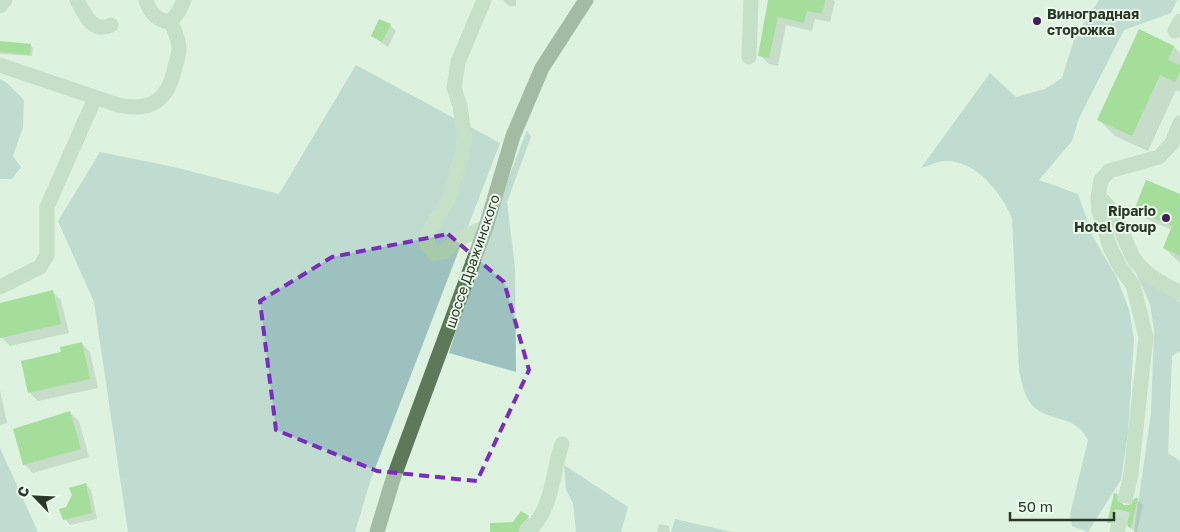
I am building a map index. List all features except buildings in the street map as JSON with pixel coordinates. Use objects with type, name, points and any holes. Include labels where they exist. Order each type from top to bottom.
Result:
[{"type":"main road","name":"шоссе Дражинского","points":[[377,532],[393,478],[486,227],[512,136],[542,68],[586,0]]},
{"type":"street","points":[[0,6],[5,0]]},
{"type":"street","points":[[77,0],[89,22],[99,27],[111,25]]},
{"type":"street","points":[[146,0],[154,15],[162,21],[171,22]]},
{"type":"street","points":[[171,22],[184,0]]},
{"type":"street","points":[[484,0],[458,62],[454,88],[460,106],[465,140],[449,198],[428,234],[427,245],[434,254],[444,252],[456,240],[486,227]]},
{"type":"street","points":[[749,57],[750,0]]},
{"type":"street","points":[[0,65],[94,98],[136,109],[153,105],[165,94],[173,79],[179,47],[171,22]]},
{"type":"street","points":[[0,287],[40,268],[47,255],[47,207],[94,98]]},
{"type":"street","points":[[1126,496],[1131,474],[1146,337],[1133,285],[1120,267],[1110,247],[1099,211],[1098,197],[1101,180],[1109,171],[1159,157],[1172,143],[1180,124]]},
{"type":"street","points":[[1098,197],[1115,214],[1133,257],[1143,270],[1180,293]]},
{"type":"street","points":[[527,532],[538,523],[548,506],[555,466],[562,444]]},
{"type":"highlighted area","points":[[448,234],[504,282],[529,370],[477,481],[377,471],[276,430],[260,301],[332,257]]},
{"type":"shaded area","points":[[1099,0],[1177,0],[1171,13],[1124,30],[1079,118],[1072,141],[1039,180],[1078,194],[1092,235],[1117,278],[1129,309],[1134,339],[1128,433],[1121,480],[1088,532],[1072,526],[1070,514],[1088,440],[1077,426],[1041,412],[1034,407],[1026,395],[1021,380],[1012,218],[994,188],[986,179],[967,166],[956,162],[944,161],[921,168],[990,73],[1016,97],[1045,89],[1062,78],[1075,36]]},
{"type":"shaded area","points":[[356,65],[500,143],[371,479],[355,532],[128,532],[94,302],[58,221],[100,152],[174,167],[279,194]]},
{"type":"shaded area","points":[[0,79],[7,83],[24,100],[23,127],[13,156],[21,167],[12,179],[0,179]]},
{"type":"shaded area","points":[[527,130],[531,137],[507,202],[515,267],[516,372],[449,353],[483,244]]},
{"type":"shaded area","points":[[1136,273],[1180,302],[1180,351],[1172,356],[1168,453],[1180,461],[1180,532],[1134,532],[1151,413],[1154,330],[1150,304]]},
{"type":"shaded area","points":[[0,448],[38,532],[0,532]]},
{"type":"shaded area","points":[[564,465],[628,507],[621,532],[576,532],[573,503],[566,490]]},
{"type":"shaded area","points":[[675,519],[732,532],[671,532]]},
{"type":"tunnel","points":[[1119,525],[1126,496]]},
{"type":"place","name":"Виноградная сторожка","points":[[1037,21]]},
{"type":"place","name":"Ripario Hotel Group","points":[[1166,218]]}]
